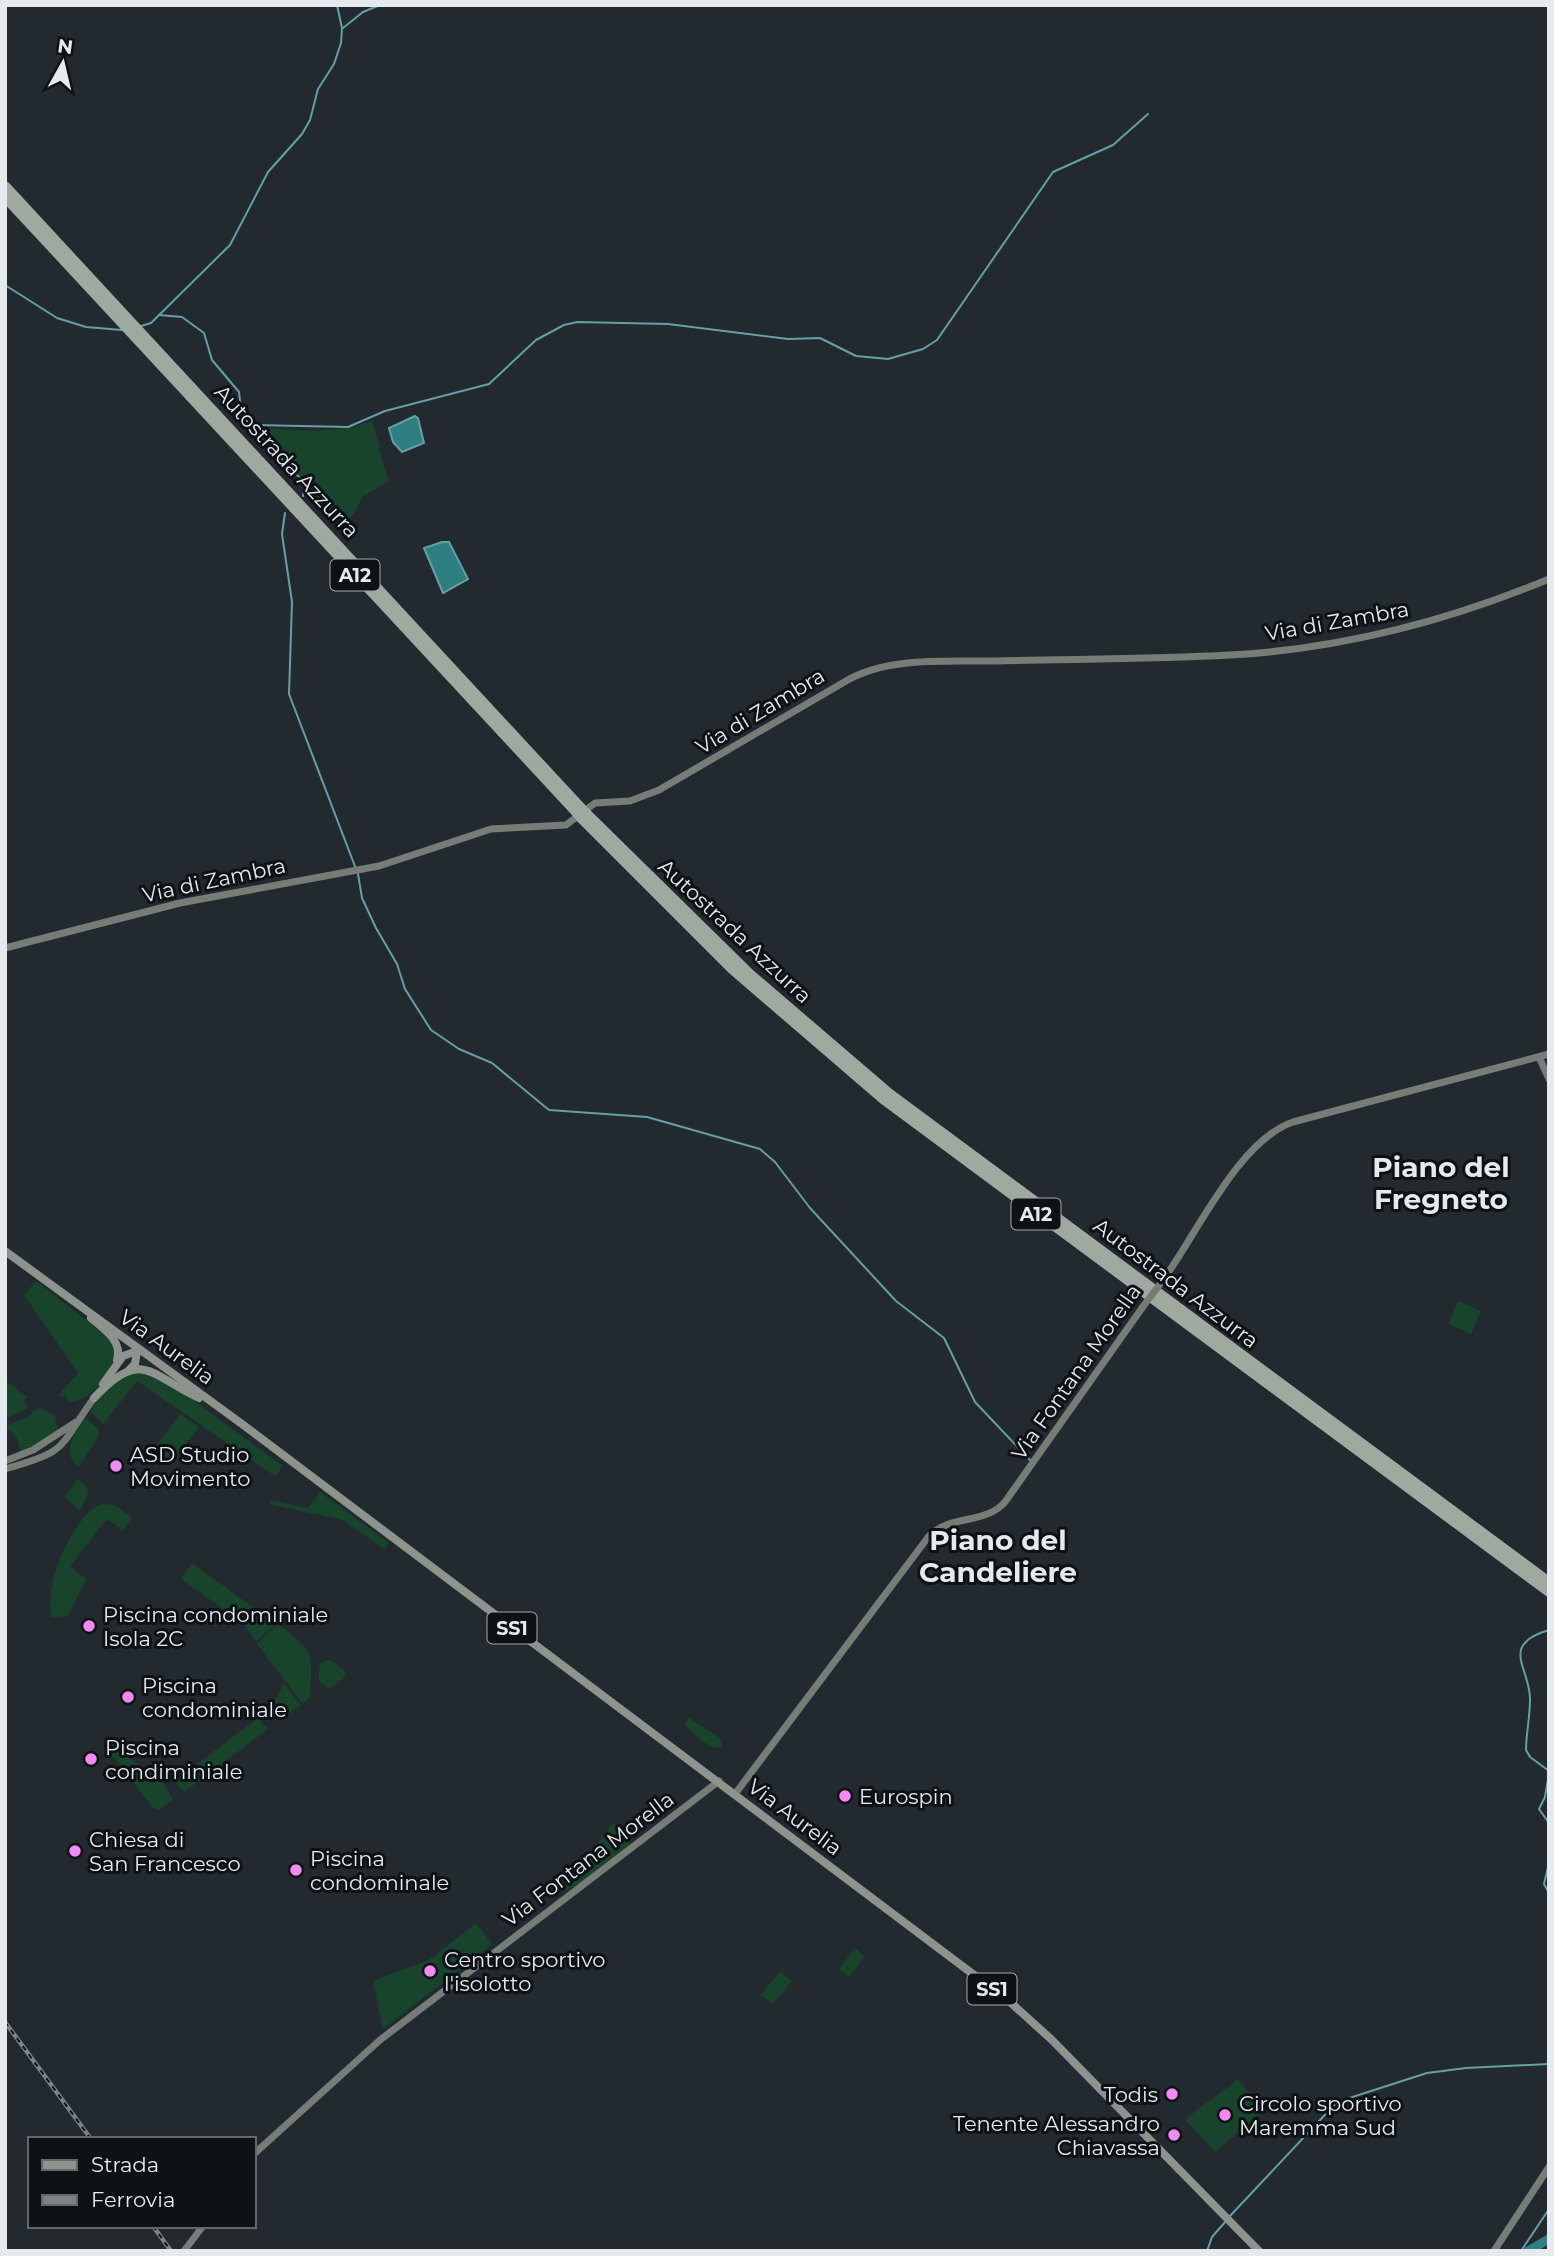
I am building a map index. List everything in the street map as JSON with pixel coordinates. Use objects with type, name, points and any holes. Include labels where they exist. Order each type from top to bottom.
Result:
[{"type":"highway","name":"Autostrada Azzurra","points":[[5,186],[127,323],[581,813],[730,956],[890,1094],[1525,1570]]},
{"type":"highway","name":"Autostrada Azzurra","points":[[5,197],[127,323]]},
{"type":"highway","points":[[1525,1570],[1549,1580]]},
{"type":"highway","points":[[1525,1570],[1549,1593]]},
{"type":"main road","name":"Via Aurelia","points":[[5,1252],[70,1296],[306,1474]]},
{"type":"main road","name":"Via Aurelia","points":[[5,1252],[719,1781],[1022,2012],[1257,2251]]},
{"type":"main road","points":[[70,1296],[137,1351],[223,1410]]},
{"type":"main road","points":[[86,1314],[116,1341],[119,1354],[94,1398]]},
{"type":"main road","points":[[115,1364],[127,1353],[137,1351]]},
{"type":"main road","points":[[128,1371],[136,1363],[137,1351]]},
{"type":"main road","points":[[94,1398],[115,1376],[128,1371],[144,1370],[159,1374],[200,1398]]},
{"type":"street","name":"Via di Zambra","points":[[5,948],[180,903],[357,871],[495,828],[566,825],[595,803],[643,797],[869,670],[938,663],[1223,655],[1289,650],[1436,620],[1549,579]]},
{"type":"street","name":"Via Fontana Morella","points":[[735,1794],[930,1534],[949,1522],[991,1514],[1005,1502],[1163,1280],[1218,1193],[1261,1142],[1293,1122],[1549,1054]]},
{"type":"street","points":[[1539,1056],[1549,1079]]},
{"type":"street","points":[[5,1469],[55,1452],[68,1441],[94,1398]]},
{"type":"street","points":[[5,1461],[33,1450],[81,1417]]},
{"type":"street","name":"Via Fontana Morella","points":[[256,2152],[380,2040],[719,1781]]},
{"type":"street","points":[[1494,2251],[1549,2167]]},
{"type":"street","points":[[184,2251],[202,2228]]},
{"type":"green space","points":[[372,421],[389,481],[362,497],[355,512],[341,526],[310,493],[308,483],[265,439],[260,428],[331,430]]},
{"type":"green space","points":[[36,1281],[115,1343],[117,1358],[108,1373],[92,1393],[78,1401],[69,1402],[66,1396],[58,1396],[78,1373],[24,1295]]},
{"type":"green space","points":[[1458,1301],[1481,1311],[1471,1334],[1448,1324]]},
{"type":"green space","points":[[141,1372],[170,1383],[283,1466],[275,1476],[137,1381],[103,1424],[90,1411],[111,1385],[123,1377]]},
{"type":"green space","points":[[5,1380],[27,1397],[24,1400],[28,1408],[5,1419]]},
{"type":"green space","points":[[39,1407],[55,1416],[57,1430],[21,1454],[17,1438],[5,1426],[26,1418]]},
{"type":"green space","points":[[180,1414],[199,1427],[174,1460],[163,1461],[155,1452],[156,1446]]},
{"type":"green space","points":[[85,1417],[99,1430],[97,1439],[78,1467],[70,1455],[70,1448]]},
{"type":"green space","points":[[78,1479],[86,1486],[88,1494],[80,1510],[64,1497]]},
{"type":"green space","points":[[320,1492],[389,1543],[384,1549],[343,1520],[269,1504],[270,1500],[308,1508]]},
{"type":"green space","points":[[102,1504],[115,1505],[132,1518],[123,1530],[107,1519],[70,1566],[86,1579],[68,1616],[52,1617],[52,1589],[62,1553],[81,1522]]},
{"type":"green space","points":[[192,1563],[276,1624],[256,1642],[243,1623],[181,1579]]},
{"type":"green space","points":[[277,1624],[298,1640],[311,1662],[310,1698],[302,1703],[257,1644]]},
{"type":"green space","points":[[326,1660],[331,1660],[346,1672],[343,1679],[329,1689],[319,1681],[319,1666]]},
{"type":"green space","points":[[283,1683],[301,1705],[278,1721],[270,1713]]},
{"type":"green space","points":[[258,1718],[268,1729],[184,1792],[175,1781]]},
{"type":"green space","points":[[689,1718],[720,1738],[723,1747],[712,1748],[687,1728],[685,1724]]},
{"type":"green space","points":[[109,1744],[162,1781],[173,1800],[159,1810],[153,1808],[107,1749]]},
{"type":"green space","points":[[613,1823],[625,1832],[630,1845],[579,1884],[561,1893]]},
{"type":"green space","name":"Centro sportivo l'isolotto","points":[[476,1923],[492,1944],[383,2029],[373,1981],[429,1960]]},
{"type":"green space","points":[[855,1948],[865,1956],[849,1977],[839,1969]]},
{"type":"green space","points":[[780,1971],[792,1981],[773,2004],[761,1995]]},
{"type":"green space","name":"Circolo sportivo Maremma Sud","points":[[1237,2079],[1265,2109],[1215,2152],[1186,2120]]},
{"type":"water","points":[[415,416],[418,418],[424,443],[402,452],[393,442],[389,428]]},
{"type":"water","points":[[449,542],[468,579],[443,593],[424,548]]},
{"type":"waterway","points":[[141,326],[151,323],[230,245],[268,172],[302,134],[310,120],[318,89],[334,64],[341,43],[342,28],[337,5]]},
{"type":"waterway","points":[[343,28],[363,12],[380,5]]},
{"type":"waterway","points":[[249,425],[348,427],[385,411],[489,384],[536,340],[564,325],[577,322],[668,324],[788,339],[820,338],[856,356],[888,359],[923,349],[937,340],[1053,172],[1113,145],[1148,114]]},
{"type":"waterway","points":[[5,285],[57,318],[86,327],[122,330]]},
{"type":"waterway","points":[[159,315],[182,317],[204,333],[212,360],[239,392],[241,409],[249,425],[305,483],[303,496]]},
{"type":"waterway","points":[[285,513],[282,534],[292,602],[289,694],[356,869]]},
{"type":"waterway","points":[[358,874],[362,898],[376,928],[397,964],[405,989],[431,1030],[459,1049],[492,1063],[549,1110],[647,1117],[760,1149],[775,1162],[810,1208],[896,1301],[944,1338],[975,1402],[1030,1460]]},
{"type":"waterway","points":[[1549,1630],[1534,1636],[1525,1643],[1521,1651],[1530,1700],[1526,1750],[1530,1757],[1549,1771]]},
{"type":"waterway","points":[[1549,1773],[1545,1797],[1539,1809],[1549,1823]]},
{"type":"waterway","points":[[1549,1863],[1544,1884],[1549,1893]]},
{"type":"waterway","points":[[1230,2216],[1337,2102],[1427,2073],[1466,2068],[1549,2064]]},
{"type":"waterway","points":[[1521,2251],[1549,2209]]},
{"type":"waterway","points":[[1207,2251],[1212,2237],[1226,2221]]},
{"type":"waterway","points":[[1528,2251],[1549,2239]]},
{"type":"railway","points":[[5,2022],[90,2137]]},
{"type":"railway","points":[[154,2228],[171,2251]]},
{"type":"place","name":"ASD Studio Movimento","points":[[116,1466]]},
{"type":"place","name":"Piscina condominiale Isola 2C","points":[[89,1626]]},
{"type":"place","name":"Piscina condominiale","points":[[128,1697]]},
{"type":"place","name":"Piscina condiminiale","points":[[91,1759]]},
{"type":"place","name":"Eurospin","points":[[845,1796]]},
{"type":"place","name":"Chiesa di San Francesco","points":[[75,1851]]},
{"type":"place","name":"Piscina condominale","points":[[296,1870]]},
{"type":"place","name":"Centro sportivo l'isolotto","points":[[430,1971]]},
{"type":"place","name":"Todis","points":[[1172,2094]]},
{"type":"place","name":"Circolo sportivo Maremma Sud","points":[[1225,2115]]},
{"type":"place","name":"Tenente Alessandro Chiavassa","points":[[1174,2135]]},
{"type":"district","name":"Piano del Fregneto","points":[[1441,1183]]},
{"type":"district","name":"Piano del Candeliere","points":[[998,1556]]}]
